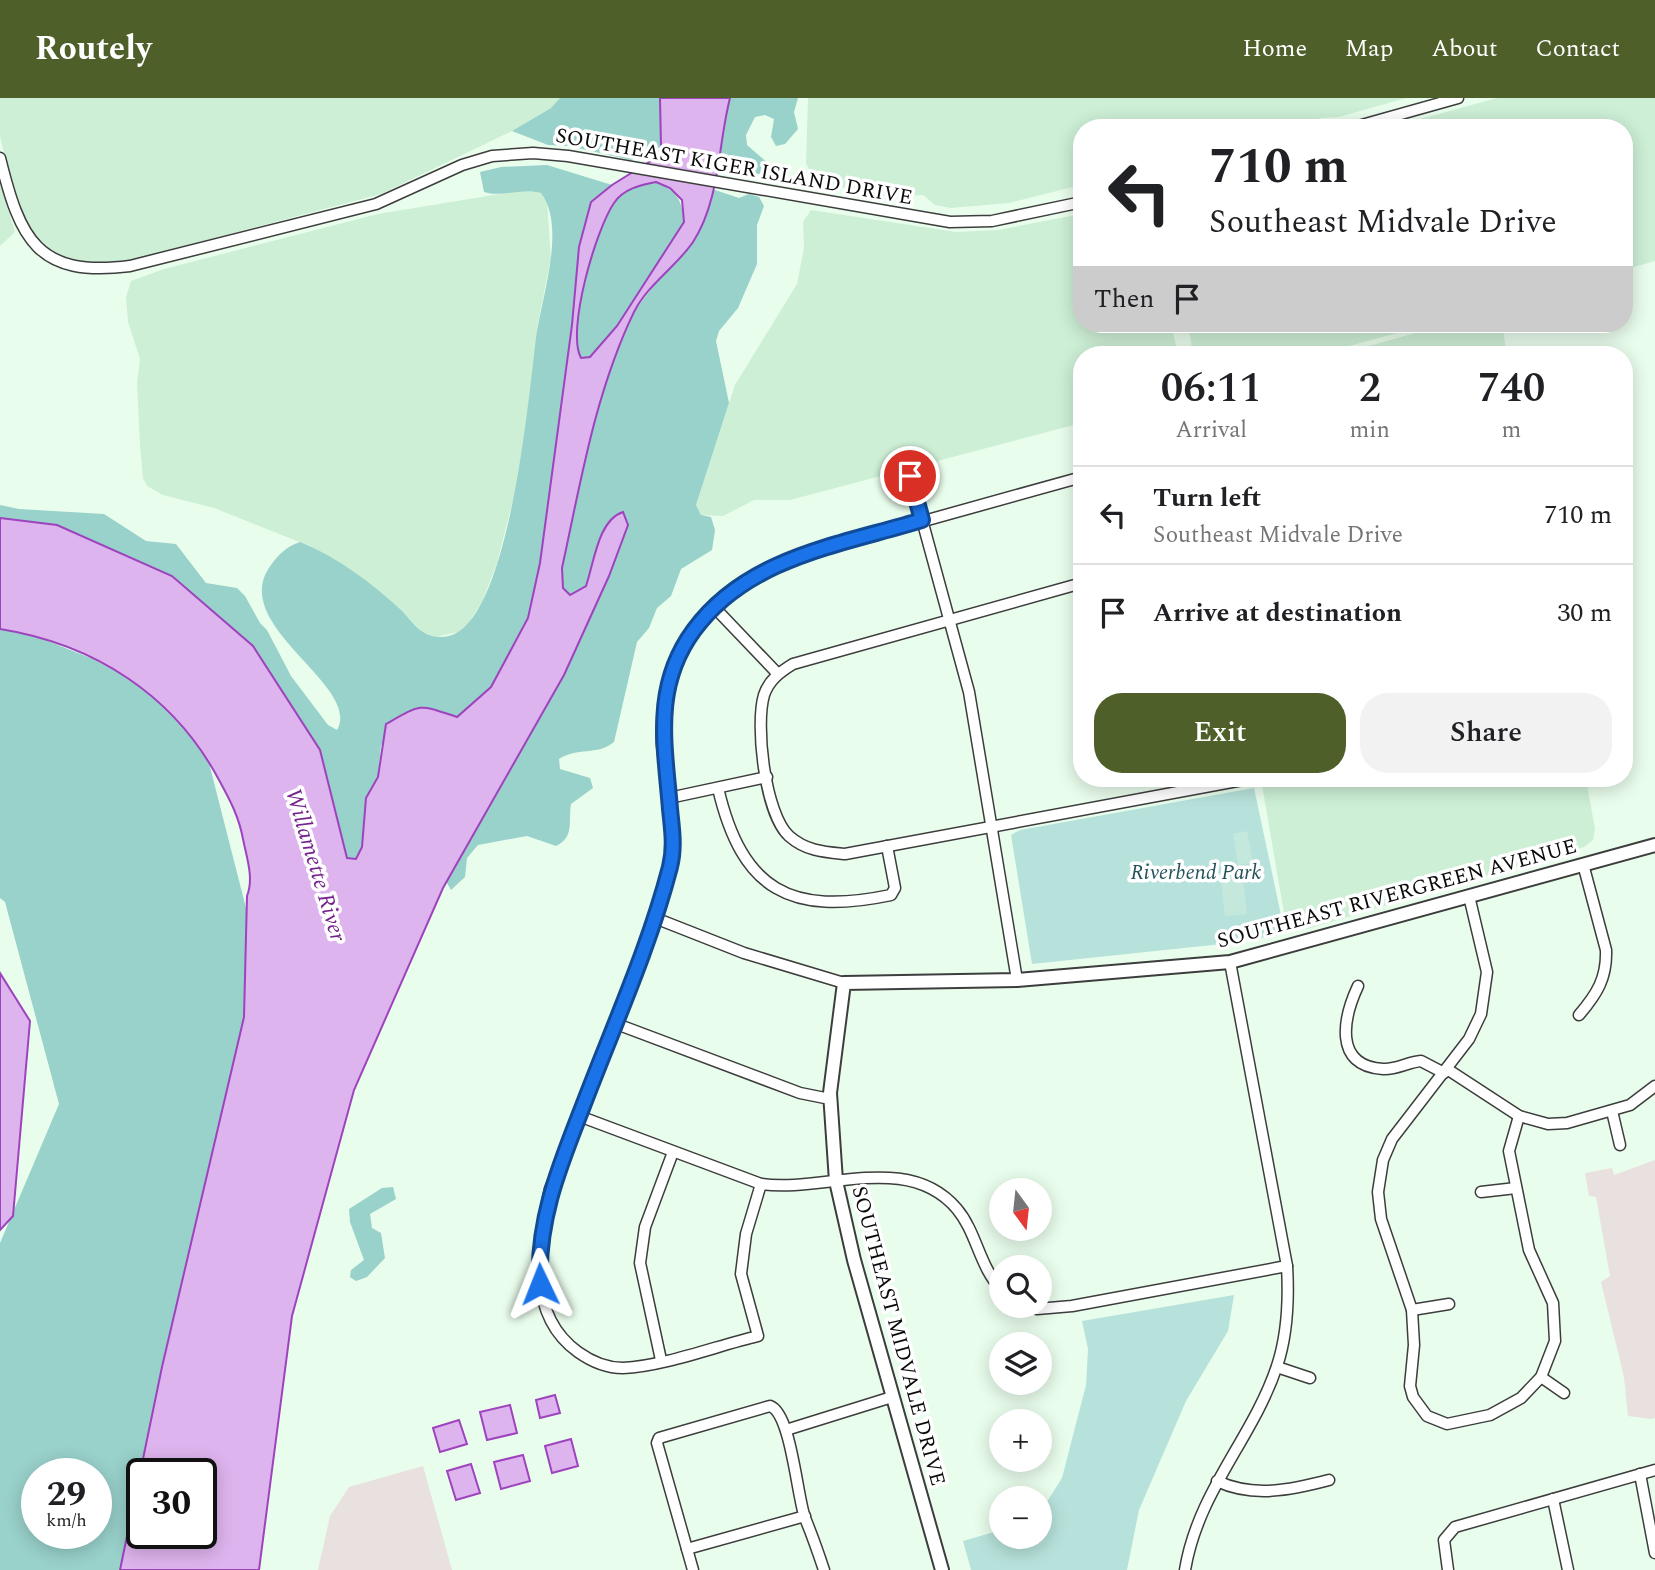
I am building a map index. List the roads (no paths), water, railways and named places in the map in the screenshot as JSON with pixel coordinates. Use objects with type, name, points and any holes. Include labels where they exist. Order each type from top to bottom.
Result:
[{"type":"street","points":[[1383,119],[1458,98]]},
{"type":"street","name":"SOUTHEAST KIGER ISLAND DRIVE","points":[[0,159],[12,204],[35,245],[61,262],[102,270],[239,240],[376,204],[462,165],[492,156],[533,153],[568,156],[950,222],[992,221],[1073,204]]},
{"type":"street","points":[[910,476],[980,741],[1017,980]]},
{"type":"street","points":[[761,1184],[746,1234],[741,1274],[758,1336],[620,1368],[598,1364],[564,1342],[544,1306],[539,1259],[542,1224],[550,1189],[655,918],[674,846],[662,744],[662,710],[677,659],[692,632],[732,589],[756,574],[791,558],[1073,479]]},
{"type":"street","points":[[1073,586],[793,664],[777,673],[765,692],[760,719],[767,778],[779,820],[788,835],[804,846],[819,852],[845,854],[993,827],[1181,787]]},
{"type":"street","points":[[714,607],[777,673]]},
{"type":"street","points":[[669,798],[767,778]]},
{"type":"street","points":[[718,788],[732,838],[765,881],[788,895],[819,903],[851,903],[891,895],[895,888],[887,846]]},
{"type":"street","name":"SOUTHEAST RIVERGREEN AVENUE","points":[[655,918],[744,953],[844,984],[1017,980],[1230,962],[1655,845]]},
{"type":"street","points":[[1579,1015],[1600,986],[1606,964],[1606,950],[1583,864]]},
{"type":"street","points":[[1469,896],[1486,958],[1487,983],[1476,1027],[1446,1071],[1392,1139],[1379,1175],[1381,1219],[1412,1310],[1414,1345],[1410,1386],[1417,1404],[1437,1421],[1455,1424],[1469,1422],[1503,1410],[1521,1398],[1541,1377],[1555,1341],[1555,1314],[1551,1295],[1529,1250],[1508,1151],[1519,1116]]},
{"type":"street","points":[[1185,1570],[1195,1530],[1217,1480],[1277,1367],[1287,1322],[1287,1265],[1230,962]]},
{"type":"street","name":"SOUTHEAST MIDVALE DRIVE","points":[[844,984],[831,1066],[830,1099],[836,1181],[854,1261],[942,1570]]},
{"type":"street","points":[[1359,986],[1345,1023],[1346,1042],[1364,1064],[1383,1069],[1421,1061],[1446,1071],[1519,1116],[1558,1124],[1612,1111],[1638,1101],[1655,1086]]},
{"type":"street","points":[[614,1023],[800,1093],[830,1099]]},
{"type":"street","points":[[1612,1111],[1620,1145]]},
{"type":"street","points":[[579,1116],[761,1184],[793,1187],[893,1177],[936,1191],[948,1200],[965,1221],[989,1273]]},
{"type":"street","points":[[661,1360],[640,1263],[645,1227],[673,1152]]},
{"type":"street","points":[[1481,1192],[1516,1188]]},
{"type":"street","points":[[1052,1308],[1287,1265]]},
{"type":"street","points":[[1412,1310],[1449,1304]]},
{"type":"street","points":[[1277,1367],[1310,1378]]},
{"type":"street","points":[[1541,1377],[1564,1393]]},
{"type":"street","points":[[786,1430],[892,1396]]},
{"type":"street","points":[[693,1570],[657,1443],[659,1438],[775,1407],[786,1430],[805,1516],[824,1570]]},
{"type":"street","points":[[1448,1570],[1444,1539],[1452,1528],[1655,1470]]},
{"type":"street","points":[[1640,1474],[1655,1553]]},
{"type":"street","points":[[1217,1480],[1238,1491],[1258,1492],[1329,1480]]},
{"type":"street","points":[[1553,1499],[1568,1570]]},
{"type":"street","points":[[687,1549],[805,1516]]},
{"type":"water","name":"Willamette River","points":[[660,98],[730,98],[713,191],[702,226],[686,251],[647,293],[634,312],[609,374],[590,438],[562,568],[563,588],[570,595],[586,586],[602,533],[615,517],[623,512],[628,525],[609,576],[564,675],[443,888],[354,1090],[292,1316],[259,1570],[120,1570],[126,1541],[126,1549],[217,1549],[217,1458],[143,1458],[244,1017],[249,868],[239,823],[219,780],[201,750],[155,699],[128,678],[68,647],[35,636],[0,629],[0,518],[57,525],[172,576],[253,646],[320,750],[347,858],[356,859],[362,847],[366,798],[378,777],[386,724],[407,712],[421,708],[457,717],[491,687],[528,618],[540,563],[572,325],[579,247],[591,202],[612,185],[657,157],[661,147]],"holes":[[[656,182],[670,188],[682,200],[684,222],[617,326],[590,357],[581,358],[577,345],[580,304],[592,256],[607,216],[622,194],[638,186]]]},
{"type":"water","points":[[0,973],[30,1021],[13,1216],[0,1230]]},
{"type":"water","points":[[555,1395],[560,1413],[540,1418],[536,1400]]},
{"type":"water","points":[[510,1405],[517,1433],[487,1440],[480,1412]]},
{"type":"water","points":[[459,1420],[467,1444],[440,1452],[433,1428]]},
{"type":"water","points":[[571,1439],[578,1466],[552,1473],[545,1446]]},
{"type":"water","points":[[523,1455],[530,1481],[501,1489],[494,1462]]},
{"type":"water","points":[[471,1464],[480,1493],[456,1500],[447,1471]]},
{"type":"park label","name":"Riverbend Park","points":[[1196,873]]}]
